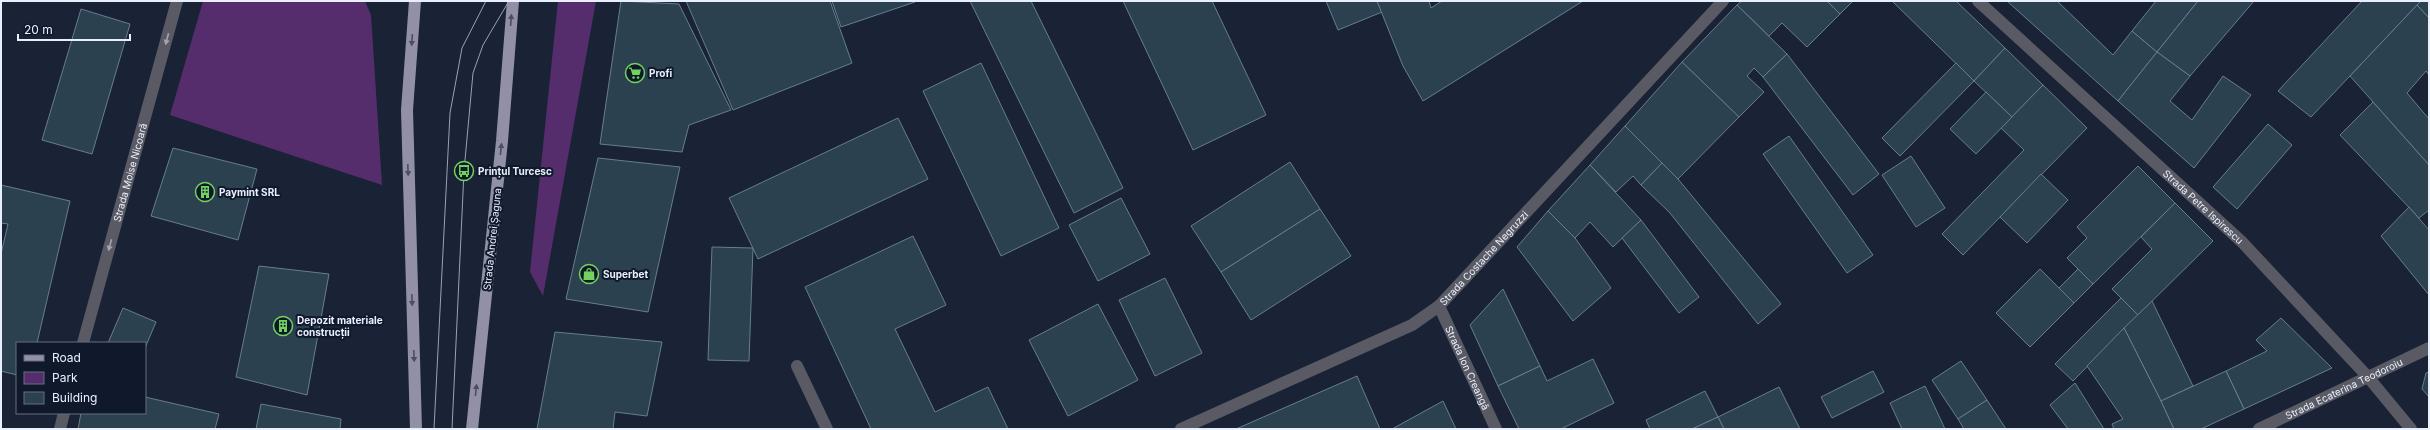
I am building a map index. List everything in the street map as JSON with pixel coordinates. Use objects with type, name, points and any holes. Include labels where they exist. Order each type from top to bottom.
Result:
[{"type":"main road","points":[[415,1],[407,110],[416,429]]},
{"type":"main road","name":"Strada Andrei Șaguna","points":[[472,429],[502,141],[513,1]]},
{"type":"street","name":"Strada Moise Nicoară","points":[[83,342],[177,1]]},
{"type":"street","name":"Strada Costache Negruzzi","points":[[1181,429],[1412,325],[1439,306],[1723,1]]},
{"type":"street","name":"Strada Petre Ispirescu","points":[[1978,1],[2242,242],[2368,377],[2411,429]]},
{"type":"street","name":"Strada Ion Creangă","points":[[1439,306],[1496,429]]},
{"type":"street","name":"Strada Ecaterina Teodoroiu","points":[[2259,429],[2429,348]]},
{"type":"street","points":[[797,366],[827,429]]},
{"type":"street","points":[[60,429],[64,414]]},
{"type":"green space","points":[[203,1],[365,1],[371,15],[382,185],[170,115]]},
{"type":"green space","points":[[558,1],[596,1],[543,296],[530,272]]},
{"type":"building","points":[[621,1],[679,4],[731,110],[689,125],[682,152],[600,144]]},
{"type":"building","points":[[686,1],[830,1],[852,63],[733,110]]},
{"type":"building","points":[[832,1],[914,1],[915,2],[841,27]]},
{"type":"building","points":[[970,1],[1031,1],[1123,188],[1074,213]]},
{"type":"building","points":[[1123,1],[1212,1],[1266,115],[1193,150]]},
{"type":"building","points":[[1326,1],[1377,1],[1382,12],[1338,30]]},
{"type":"building","points":[[1377,1],[1429,1],[1431,8],[1442,1],[1583,1],[1423,101],[1403,66]]},
{"type":"building","points":[[1742,1],[1827,1],[1840,14],[1807,47],[1782,23],[1769,36],[1737,5]]},
{"type":"building","points":[[1827,1],[1853,1],[1840,14]]},
{"type":"building","points":[[1892,1],[1956,1],[2005,48],[1974,81]]},
{"type":"building","points":[[2007,1],[2057,1],[2113,55],[2132,31],[2157,52],[2118,101]]},
{"type":"building","points":[[2156,1],[2198,1],[2157,52],[2132,31]]},
{"type":"building","points":[[2198,1],[2254,1],[2190,76],[2157,52]]},
{"type":"building","points":[[2362,1],[2421,1],[2311,117],[2278,91]]},
{"type":"building","points":[[2421,1],[2429,1],[2429,18],[2417,5]]},
{"type":"building","points":[[1737,5],[1787,54],[1763,77],[1754,68],[1747,76],[1764,92],[1739,117],[1682,62]]},
{"type":"building","points":[[2417,5],[2429,18],[2429,75],[2426,71],[2407,93],[2429,119],[2429,165],[2350,76]]},
{"type":"building","points":[[81,9],[130,24],[92,154],[42,140]]},
{"type":"building","points":[[2005,48],[2043,85],[2012,117],[1974,81]]},
{"type":"building","points":[[2157,52],[2190,76],[2170,101],[2192,120],[2223,76],[2251,95],[2194,168],[2118,101]]},
{"type":"building","points":[[1787,54],[1879,174],[1853,195],[1763,77]]},
{"type":"building","points":[[1682,62],[1739,117],[1678,179],[1625,126]]},
{"type":"building","points":[[981,63],[1059,228],[1001,256],[923,91]]},
{"type":"building","points":[[1956,63],[1974,81],[1900,156],[1882,138]]},
{"type":"building","points":[[2043,85],[2087,128],[1963,255],[1942,234],[2024,150],[2001,128]]},
{"type":"building","points":[[1986,92],[2012,117],[1976,154],[1950,129]]},
{"type":"building","points":[[2373,102],[2429,165],[2429,210],[2419,218],[2340,135]]},
{"type":"building","points":[[898,118],[928,179],[758,259],[729,198]]},
{"type":"building","points":[[2268,124],[2292,145],[2237,209],[2213,187]]},
{"type":"building","points":[[1625,126],[1662,163],[1641,185],[1633,176],[1616,192],[1590,165]]},
{"type":"building","points":[[1789,136],[1873,255],[1847,273],[1763,154]]},
{"type":"building","name":"Paymint SRL","points":[[173,148],[257,169],[238,240],[151,216]]},
{"type":"building","points":[[1911,156],[1945,208],[1916,227],[1882,175]]},
{"type":"building","points":[[598,158],[680,167],[648,312],[566,299]]},
{"type":"building","points":[[1290,162],[1320,209],[1221,272],[1191,226]]},
{"type":"building","points":[[1662,163],[1678,179],[1781,304],[1758,324],[1670,213],[1641,185]]},
{"type":"building","points":[[1590,165],[1641,220],[1613,247],[1590,222],[1575,238],[1548,211]]},
{"type":"building","points":[[2138,166],[2175,203],[2093,284],[2067,258],[2087,238],[2077,227]]},
{"type":"building","points":[[2041,174],[2068,200],[2027,243],[2000,217]]},
{"type":"building","points":[[1,185],[70,201],[37,342],[16,342],[16,375],[1,371],[1,254],[8,224],[1,223]]},
{"type":"building","points":[[1121,198],[1150,254],[1098,281],[1069,225]]},
{"type":"building","points":[[2175,203],[2213,241],[2138,315],[2112,289],[2152,249],[2141,237]]},
{"type":"building","points":[[2409,207],[2429,230],[2429,295],[2381,236]]},
{"type":"building","points":[[1320,209],[1351,256],[1251,320],[1221,272]]},
{"type":"building","points":[[1548,211],[1575,238],[1611,288],[1573,321],[1517,247]]},
{"type":"building","points":[[1641,220],[1699,297],[1679,313],[1622,238]]},
{"type":"building","points":[[913,236],[946,305],[895,329],[935,412],[988,387],[1008,429],[871,429],[805,287]]},
{"type":"building","points":[[712,247],[753,248],[749,361],[708,360]]},
{"type":"building","name":"Depozit materiale construcții","points":[[259,266],[329,274],[307,395],[236,377]]},
{"type":"building","points":[[2040,269],[2074,303],[2030,347],[1996,313]]},
{"type":"building","points":[[2078,269],[2093,284],[2074,303],[2059,288]]},
{"type":"building","points":[[1165,278],[1202,353],[1155,376],[1119,300]]},
{"type":"building","points":[[1503,289],[1540,366],[1498,386],[1470,325]]},
{"type":"building","points":[[2121,298],[2138,315],[2073,381],[2055,364]]},
{"type":"building","points":[[2152,301],[2193,386],[2161,401],[2124,328]]},
{"type":"building","points":[[1098,304],[1138,380],[1068,416],[1029,340]]},
{"type":"building","points":[[123,308],[156,322],[146,346],[146,342],[108,342]]},
{"type":"building","points":[[2281,318],[2332,368],[2244,409],[2226,371],[2267,351],[2256,340]]},
{"type":"building","points":[[2124,328],[2174,429],[2114,429],[2112,424],[2123,419],[2087,366]]},
{"type":"building","points":[[555,332],[662,342],[647,416],[615,412],[613,429],[537,429]]},
{"type":"building","points":[[1593,359],[1614,403],[1561,429],[1519,429],[1498,386],[1540,366],[1547,381]]},
{"type":"building","points":[[1961,361],[1987,400],[1958,419],[1932,380]]},
{"type":"building","points":[[1873,371],[1884,392],[1832,418],[1821,397]]},
{"type":"building","points":[[2226,371],[2244,409],[2201,429],[2174,429],[2161,401]]},
{"type":"building","points":[[2429,372],[2429,397],[2422,389],[2426,373]]},
{"type":"building","points":[[1357,376],[1380,429],[1236,429]]},
{"type":"building","points":[[2075,383],[2104,429],[2068,429],[2050,405]]},
{"type":"building","points":[[1925,386],[1945,429],[1902,429],[1890,403]]},
{"type":"building","points":[[1779,387],[1800,429],[1724,429],[1718,417]]},
{"type":"building","points":[[1705,391],[1718,417],[1692,429],[1650,429],[1646,420]]},
{"type":"building","points":[[146,397],[219,414],[215,429],[78,429],[81,414],[146,414]]},
{"type":"building","points":[[1987,400],[2006,429],[1964,429],[1958,419]]},
{"type":"building","points":[[1443,401],[1456,429],[1392,429]]},
{"type":"building","points":[[261,404],[341,419],[340,429],[256,429]]},
{"type":"building","points":[[1718,417],[1724,429],[1692,429]]},
{"type":"tram line","points":[[434,429],[450,113],[462,48],[486,1]]},
{"type":"tram line","points":[[452,429],[464,171],[473,73],[483,45],[509,1]]},
{"type":"place","name":"Profi","points":[[635,73]]},
{"type":"place","name":"Prințul Turcesc","points":[[464,171]]},
{"type":"place","name":"Paymint SRL","points":[[205,192]]},
{"type":"place","name":"Superbet","points":[[589,274]]},
{"type":"place","name":"Depozit materiale construcții","points":[[283,326]]}]
